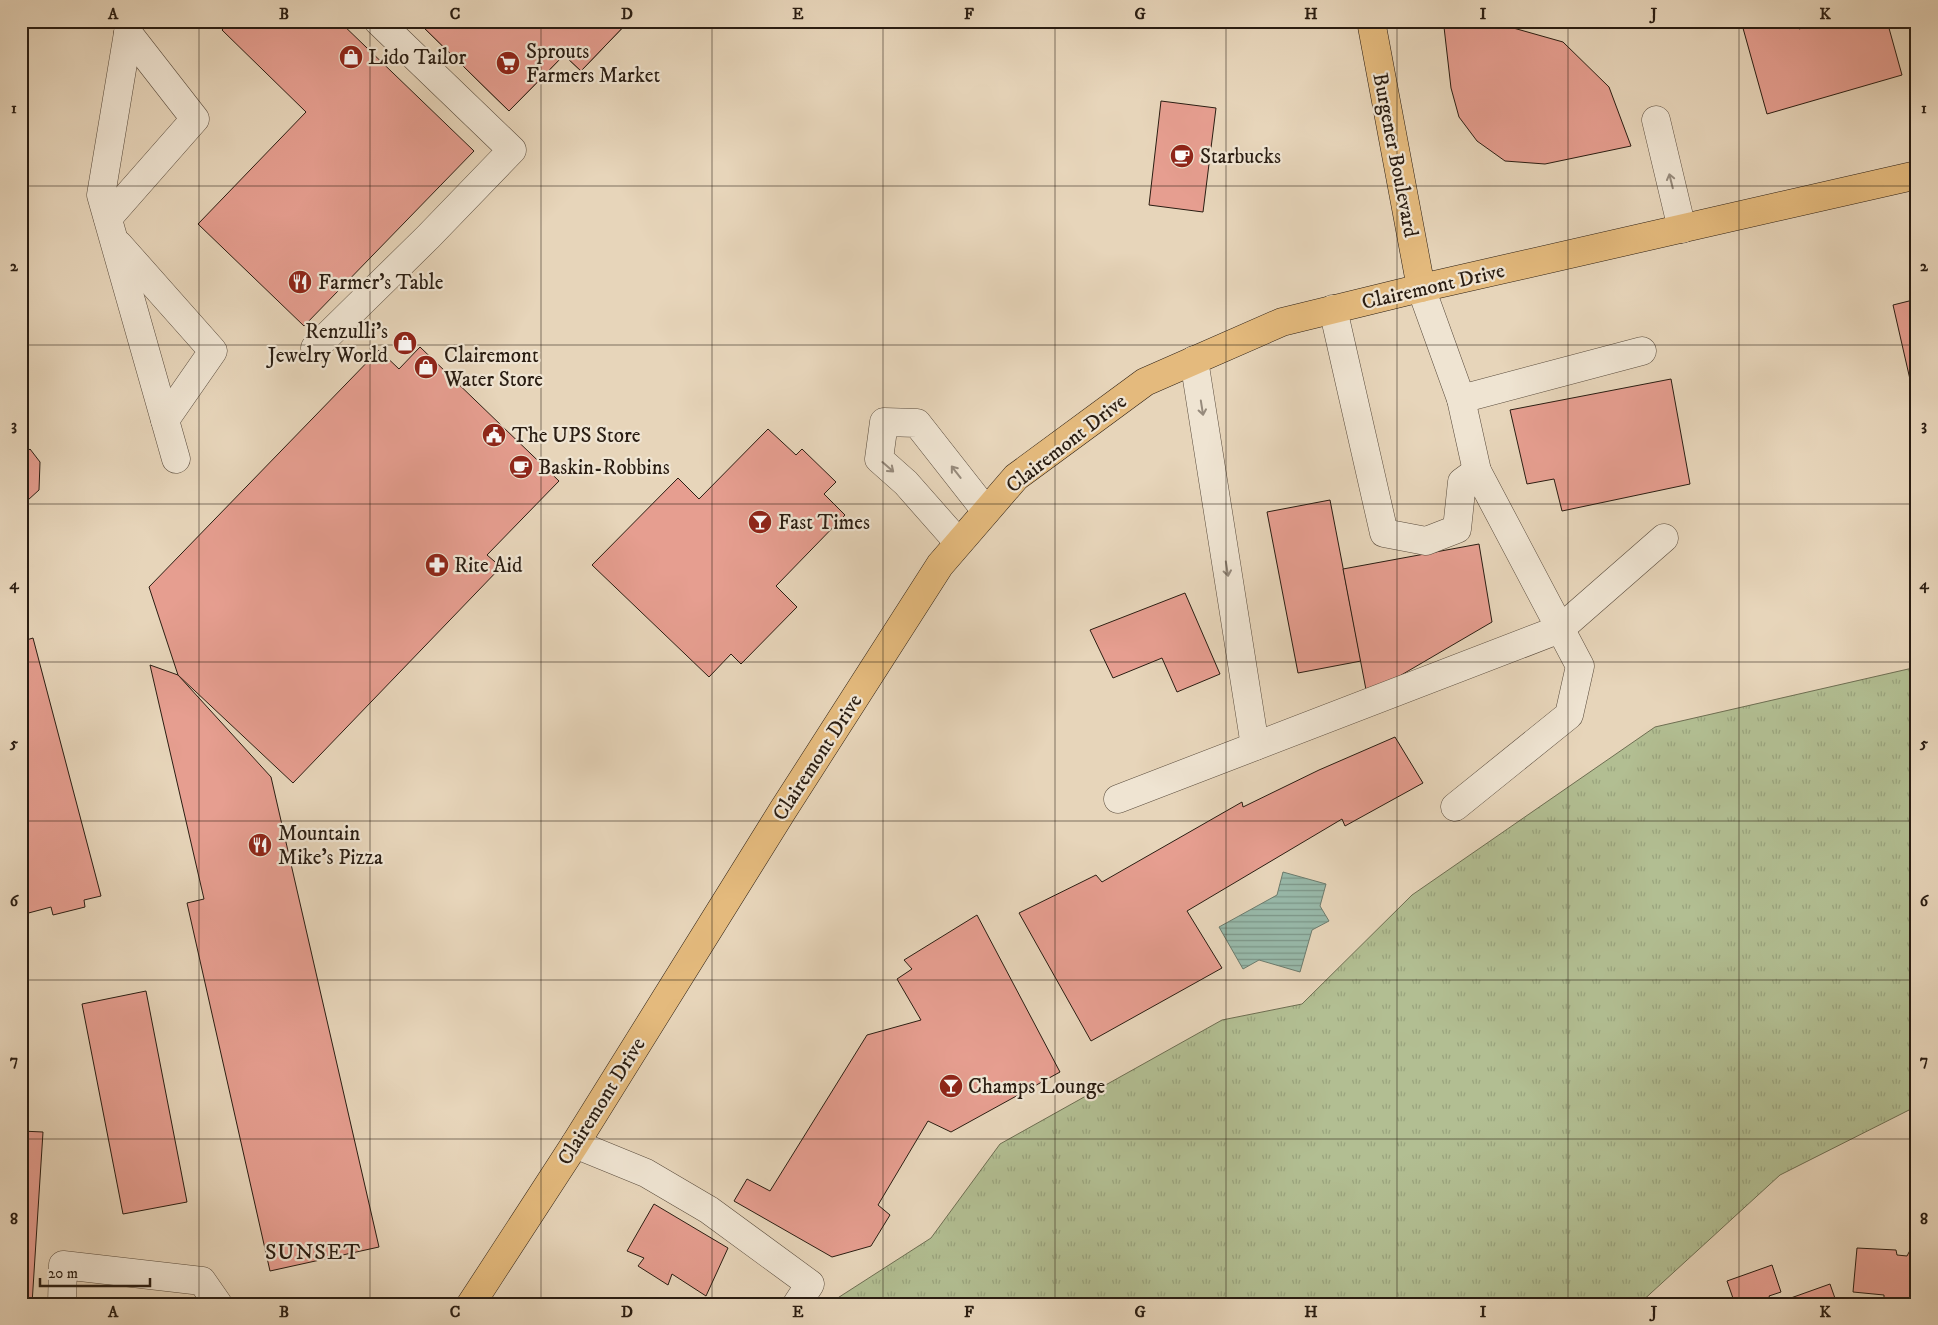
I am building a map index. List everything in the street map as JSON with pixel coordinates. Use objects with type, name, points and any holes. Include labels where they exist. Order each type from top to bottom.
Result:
[{"type":"main road","name":"Burgener Boulevard","points":[[1371,21],[1421,288]]},
{"type":"main road","name":"Clairemont Drive","points":[[471,1304],[575,1144],[794,793],[940,565],[1016,476],[1145,382],[1282,322],[1421,288],[1917,175]]},
{"type":"street","points":[[315,348],[428,237],[512,150],[378,21]]},
{"type":"street","points":[[111,229],[195,119],[128,33],[102,195],[111,229],[176,459]]},
{"type":"street","points":[[1656,120],[1682,229]]},
{"type":"street","points":[[111,229],[213,351],[165,420]]},
{"type":"street","points":[[1421,288],[1461,399],[1477,470],[1580,666],[1569,716],[1455,807]]},
{"type":"street","points":[[1333,310],[1384,533],[1426,541],[1457,529],[1462,482],[1477,470]]},
{"type":"street","points":[[1461,399],[1642,351]]},
{"type":"street","points":[[1206,355],[1256,746]]},
{"type":"street","points":[[958,542],[906,483],[880,459],[884,422],[917,423],[986,511]]},
{"type":"street","points":[[1118,798],[1560,628],[1664,538]]},
{"type":"street","points":[[575,1144],[646,1173],[709,1210],[810,1284],[797,1304]]},
{"type":"street","points":[[62,1304],[63,1265],[202,1281],[218,1304]]},
{"type":"green space","points":[[1917,667],[1917,1106],[1780,1175],[1639,1304],[840,1304],[833,1301],[931,1238],[1000,1144],[1222,1020],[1302,1004],[1412,895],[1655,727]]},
{"type":"shaded area","points":[[1283,872],[1326,884],[1320,906],[1329,921],[1312,930],[1300,972],[1259,960],[1243,969],[1219,927],[1277,895]]},
{"type":"building","points":[[230,21],[339,21],[474,151],[304,326],[198,224],[306,112],[222,30]]},
{"type":"building","name":"Sprouts Farmers Market","points":[[417,21],[629,21],[581,71],[564,55],[509,111]]},
{"type":"building","name":"Sprouts Farmers Market","points":[[417,21],[629,21],[581,71],[564,55],[509,111]]},
{"type":"building","points":[[1457,21],[1492,22],[1563,42],[1609,87],[1631,146],[1545,164],[1505,161],[1477,141],[1459,117],[1451,88],[1444,27]]},
{"type":"building","points":[[1741,21],[1797,21],[1799,29],[1826,21],[1887,21],[1902,75],[1767,114]]},
{"type":"building","name":"Starbucks","points":[[1161,101],[1216,108],[1203,212],[1149,205]]},
{"type":"building","points":[[1917,299],[1917,410],[1893,305]]},
{"type":"building","points":[[420,347],[559,481],[487,555],[501,567],[293,783],[178,675],[149,587],[379,350],[399,369]]},
{"type":"building","points":[[1671,379],[1690,484],[1562,511],[1554,479],[1527,484],[1510,410]]},
{"type":"building","points":[[768,429],[796,455],[802,449],[836,482],[824,494],[845,515],[776,586],[797,607],[741,664],[731,654],[709,677],[592,565],[678,478],[699,499]]},
{"type":"building","points":[[30,449],[40,462],[39,490],[28,500],[21,499],[21,457]]},
{"type":"building","points":[[1330,500],[1361,661],[1298,673],[1267,512]]},
{"type":"building","points":[[1479,544],[1492,622],[1367,695],[1343,569]]},
{"type":"building","points":[[1185,593],[1220,674],[1177,692],[1162,658],[1113,678],[1090,630]]},
{"type":"building","points":[[21,633],[23,641],[33,638],[101,896],[84,900],[85,907],[53,915],[51,907],[21,915]]},
{"type":"building","points":[[150,665],[178,675],[271,777],[379,1247],[270,1271],[187,903],[204,899]]},
{"type":"building","points":[[1395,737],[1423,783],[1345,826],[1342,819],[1187,911],[1222,968],[1091,1041],[1019,913],[1096,875],[1102,882],[1242,802],[1243,807],[1319,770]]},
{"type":"building","points":[[977,915],[1060,1072],[951,1132],[928,1121],[878,1205],[890,1215],[871,1246],[832,1257],[734,1201],[747,1179],[770,1191],[867,1035],[921,1020],[897,979],[912,969],[904,960]]},
{"type":"building","points":[[146,991],[187,1202],[123,1214],[82,1004]]},
{"type":"building","points":[[21,1131],[43,1132],[32,1304],[21,1304]]},
{"type":"building","points":[[654,1204],[728,1248],[706,1296],[672,1274],[668,1285],[638,1266],[644,1258],[627,1251]]},
{"type":"building","points":[[1917,1237],[1917,1304],[1884,1304],[1884,1295],[1853,1292],[1857,1248],[1896,1250],[1897,1255],[1907,1256]]},
{"type":"building","points":[[1772,1265],[1781,1292],[1769,1296],[1772,1304],[1735,1304],[1727,1281]]},
{"type":"building","points":[[1830,1284],[1837,1304],[1774,1304]]},
{"type":"place","name":"Lido Tailor","points":[[351,57]]},
{"type":"place","name":"Sprouts Farmers Market","points":[[508,63]]},
{"type":"place","name":"Starbucks","points":[[1182,156]]},
{"type":"place","name":"Farmer's Table","points":[[300,282]]},
{"type":"place","name":"Renzulli's Jewelry World","points":[[405,343]]},
{"type":"place","name":"Clairemont Water Store","points":[[426,367]]},
{"type":"place","name":"The UPS Store","points":[[494,435]]},
{"type":"place","name":"Baskin-Robbins","points":[[521,467]]},
{"type":"place","name":"Fast Times","points":[[760,522]]},
{"type":"place","name":"Rite Aid","points":[[437,565]]},
{"type":"place","name":"Mountain Mike's Pizza","points":[[260,845]]},
{"type":"place","name":"Champs Lounge","points":[[951,1086]]},
{"type":"district","name":"SUNSET","points":[[313,1251]]}]
